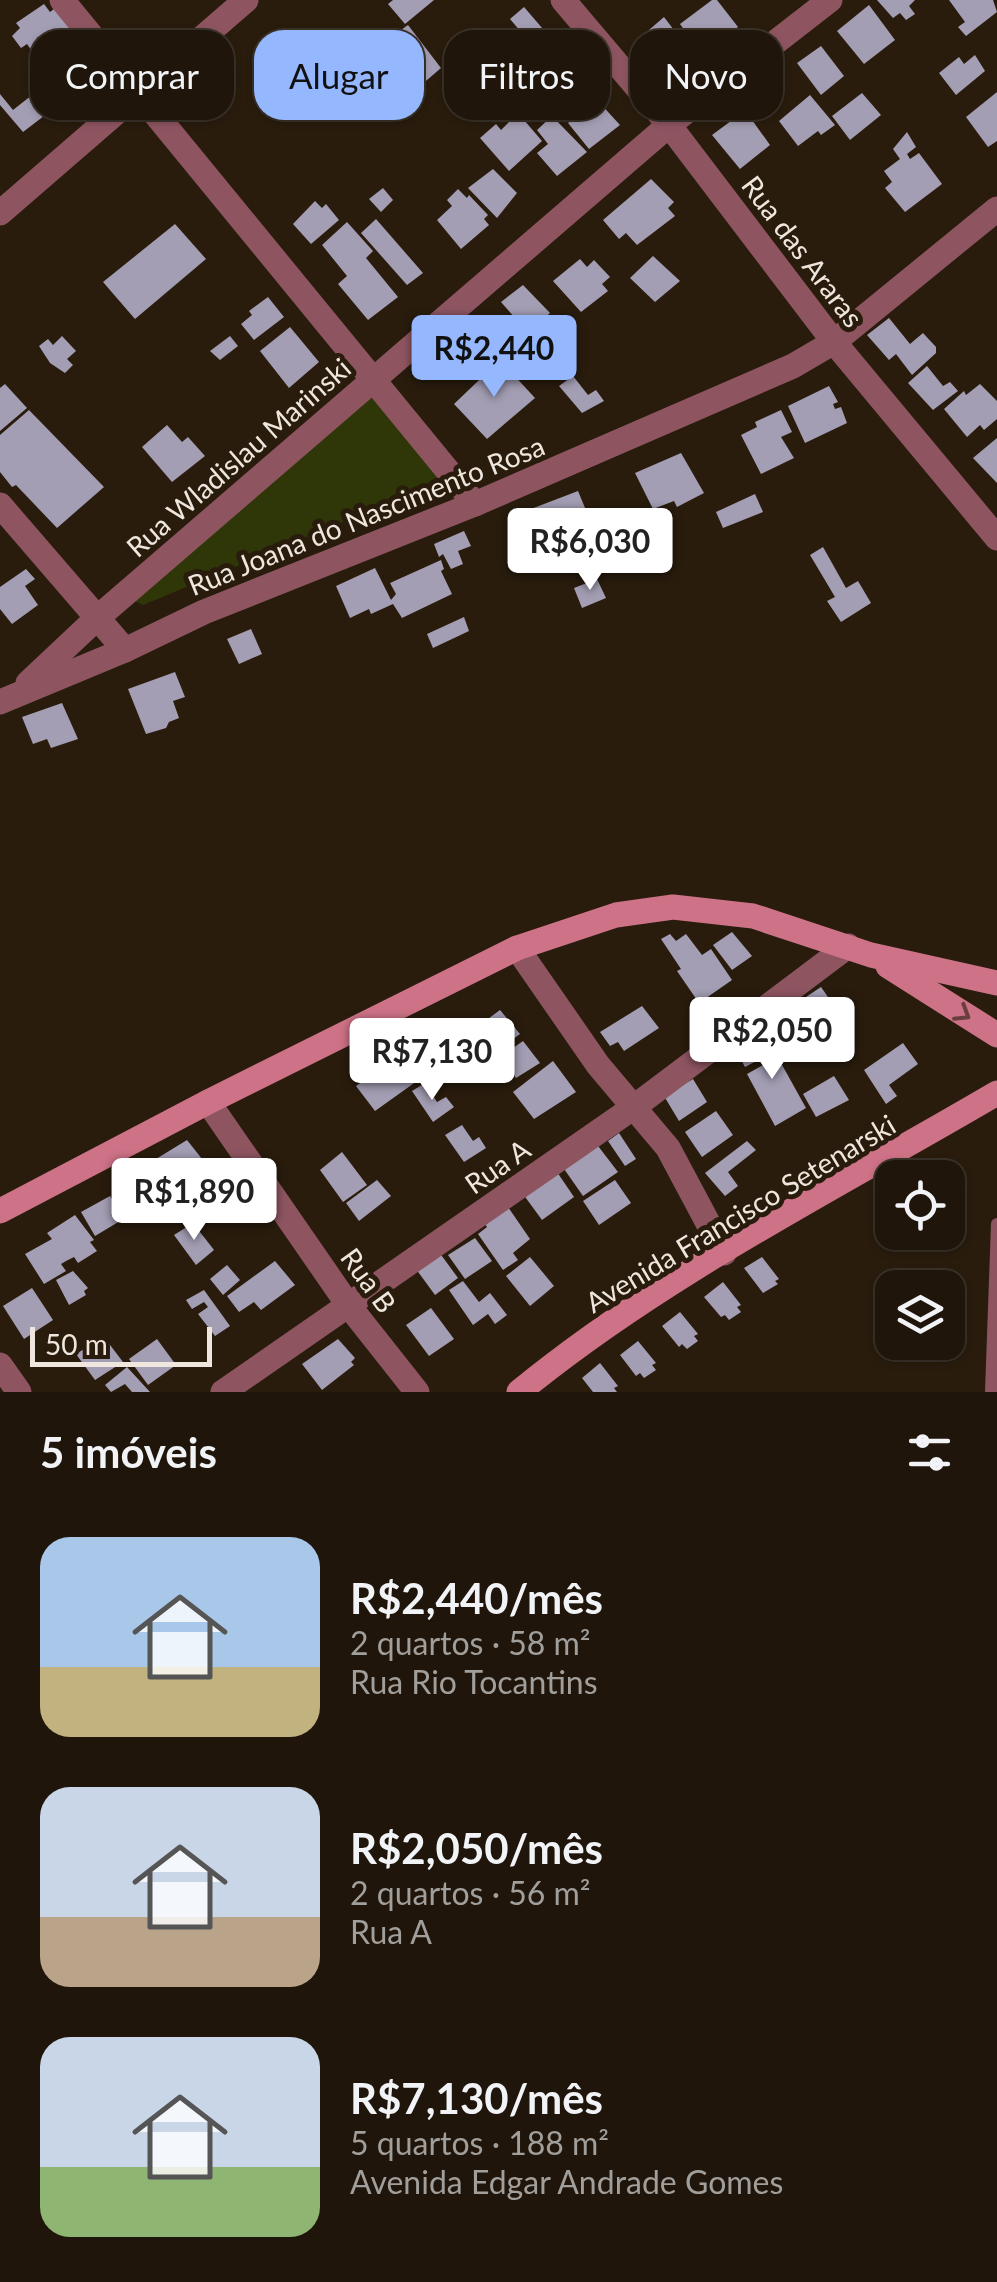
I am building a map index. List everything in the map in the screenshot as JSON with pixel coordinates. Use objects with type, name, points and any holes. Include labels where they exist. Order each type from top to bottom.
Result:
[{"type":"main road","points":[[0,1211],[517,948],[616,915],[673,908],[754,916],[860,950],[997,983]]},
{"type":"main road","points":[[860,950],[997,1035]]},
{"type":"main road","name":"Avenida Francisco Setenarski","points":[[520,1392],[634,1309],[997,1093]]},
{"type":"street","points":[[62,0],[87,30]]},
{"type":"street","points":[[210,30],[246,0]]},
{"type":"street","name":"Rua das Araras","points":[[563,0],[669,125],[834,342],[997,538]]},
{"type":"street","name":"Rua Wladislau Marinski","points":[[7,699],[669,125],[830,0]]},
{"type":"street","points":[[0,213],[104,120]]},
{"type":"street","points":[[161,120],[474,504]]},
{"type":"street","name":"Rua Joana do Nascimento Rosa","points":[[7,699],[204,612],[474,504],[793,366],[834,342],[997,209]]},
{"type":"street","points":[[0,506],[125,650]]},
{"type":"street","points":[[517,948],[598,1065],[668,1148],[724,1253]]},
{"type":"street","name":"Rua A","points":[[223,1392],[860,950]]},
{"type":"street","name":"Rua B","points":[[208,1102],[349,1306],[417,1392]]},
{"type":"street","points":[[0,1365],[19,1392]]},
{"type":"lane","points":[[991,1392],[997,1224]]},
{"type":"green space","points":[[369,394],[442,481],[143,605],[134,601]]},
{"type":"building","points":[[393,0],[434,0],[405,24],[388,4]]},
{"type":"building","points":[[717,0],[738,27],[684,30],[680,24]]},
{"type":"building","points":[[877,0],[915,0],[909,6],[915,14],[906,20],[900,13],[893,18]]},
{"type":"building","points":[[949,0],[993,0],[997,12],[966,36],[958,27],[965,22]]},
{"type":"building","points":[[44,4],[50,12],[58,6],[75,29],[30,30],[30,48],[27,44],[21,48],[12,36],[20,28],[16,23]]},
{"type":"building","points":[[869,5],[895,40],[864,64],[837,31]]},
{"type":"building","points":[[524,7],[544,30],[519,30],[510,19]]},
{"type":"building","points":[[664,17],[674,30],[649,30]]},
{"type":"building","points":[[424,46],[441,68],[424,83]]},
{"type":"building","points":[[821,46],[844,76],[821,95],[797,63]]},
{"type":"building","points":[[975,55],[985,71],[956,95],[939,73],[959,57],[964,64]]},
{"type":"building","points":[[997,92],[997,141],[988,147],[966,117]]},
{"type":"building","points":[[862,93],[881,115],[850,140],[832,116]]},
{"type":"building","points":[[0,94],[13,110],[30,97],[30,120],[39,120],[23,132],[0,105]]},
{"type":"building","points":[[810,95],[835,125],[821,135],[818,131],[798,146],[779,121]]},
{"type":"building","points":[[610,114],[620,125],[589,149],[568,123],[610,120]]},
{"type":"building","points":[[511,120],[524,120],[542,141],[509,171],[480,138],[496,124],[501,130]]},
{"type":"building","points":[[548,120],[556,120],[587,152],[557,176],[537,153],[548,144],[537,130]]},
{"type":"building","points":[[732,120],[752,120],[770,145],[740,169],[712,135]]},
{"type":"building","points":[[907,132],[916,147],[907,154],[910,159],[919,153],[942,184],[905,212],[885,188],[892,182],[884,171],[900,159],[893,149]]},
{"type":"building","points":[[493,169],[517,193],[497,218],[468,188]]},
{"type":"building","points":[[651,179],[674,202],[668,208],[675,216],[637,245],[626,233],[619,239],[603,220]]},
{"type":"building","points":[[383,188],[393,200],[381,212],[369,199]]},
{"type":"building","points":[[458,189],[488,215],[484,219],[489,225],[461,249],[437,220],[452,206],[447,200]]},
{"type":"building","points":[[315,201],[322,208],[326,204],[339,220],[311,244],[293,224]]},
{"type":"building","points":[[376,219],[423,273],[407,285],[361,233]]},
{"type":"building","points":[[347,222],[373,251],[366,258],[398,297],[368,320],[338,284],[347,276],[322,245]]},
{"type":"building","points":[[175,224],[206,259],[135,319],[103,282]]},
{"type":"building","points":[[653,256],[680,281],[655,302],[630,278]]},
{"type":"building","points":[[580,259],[587,267],[594,260],[610,277],[602,284],[608,291],[581,312],[553,281]]},
{"type":"building","points":[[523,285],[550,313],[528,333],[501,302]]},
{"type":"building","points":[[268,297],[284,317],[254,340],[241,324],[252,315],[249,311]]},
{"type":"building","points":[[889,318],[910,344],[923,333],[936,347],[936,353],[912,375],[896,354],[889,360],[867,335]]},
{"type":"building","points":[[290,327],[319,362],[289,388],[260,351]]},
{"type":"building","points":[[62,336],[76,351],[67,359],[73,365],[65,373],[50,363],[39,346],[48,339],[53,345]]},
{"type":"building","points":[[230,336],[238,346],[220,360],[210,351]]},
{"type":"building","points":[[500,360],[535,398],[487,439],[454,404]]},
{"type":"building","points":[[927,366],[943,386],[950,382],[958,391],[933,410],[908,383]]},
{"type":"building","points":[[573,376],[588,395],[596,390],[604,401],[582,413],[559,386]]},
{"type":"building","points":[[5,384],[27,408],[0,431],[0,388]]},
{"type":"building","points":[[980,384],[997,401],[997,419],[984,430],[980,425],[967,437],[944,409],[964,391],[966,395]]},
{"type":"building","points":[[829,386],[838,402],[833,404],[835,409],[841,407],[847,423],[805,443],[788,406]]},
{"type":"building","points":[[29,410],[104,487],[57,528],[0,472],[0,435]]},
{"type":"building","points":[[781,410],[792,432],[781,437],[794,458],[761,474],[741,435],[757,427],[755,422]]},
{"type":"building","points":[[167,425],[182,442],[188,437],[205,456],[172,482],[142,447]]},
{"type":"building","points":[[997,438],[997,483],[973,458]]},
{"type":"building","points":[[681,453],[704,493],[677,507],[674,501],[653,509],[635,473]]},
{"type":"building","points":[[578,491],[590,520],[596,517],[606,535],[582,546],[574,527],[545,539],[531,509]]},
{"type":"building","points":[[755,494],[763,512],[723,528],[716,512]]},
{"type":"building","points":[[464,531],[471,546],[458,551],[463,564],[451,569],[443,554],[439,557],[434,544]]},
{"type":"building","points":[[823,547],[846,588],[858,581],[871,603],[841,622],[827,601],[835,597],[810,555]]},
{"type":"building","points":[[441,560],[441,571],[452,594],[402,618],[393,604],[350,618],[336,586],[375,568],[391,600],[396,594],[390,583]]},
{"type":"building","points":[[26,569],[35,579],[25,586],[38,605],[12,624],[0,609],[0,587]]},
{"type":"building","points":[[597,579],[606,598],[582,608],[574,588]]},
{"type":"building","points":[[464,617],[469,631],[433,648],[427,634]]},
{"type":"building","points":[[251,629],[262,654],[239,664],[227,639]]},
{"type":"building","points":[[175,672],[185,697],[173,701],[179,718],[166,728],[146,734],[128,689]]},
{"type":"building","points":[[62,703],[78,739],[51,748],[47,739],[33,744],[22,717]]},
{"type":"building","points":[[732,932],[752,956],[732,970],[713,945]]},
{"type":"building","points":[[670,934],[676,941],[686,934],[702,955],[711,949],[732,980],[699,1003],[661,939]]},
{"type":"building","points":[[821,987],[853,1033],[825,1051],[794,1005]]},
{"type":"building","points":[[642,1006],[659,1028],[624,1051],[618,1042],[610,1046],[600,1032]]},
{"type":"building","points":[[500,1010],[520,1034],[496,1052],[477,1027]]},
{"type":"building","points":[[766,1036],[806,1108],[775,1126],[747,1074],[763,1065],[760,1059],[745,1067],[737,1052]]},
{"type":"building","points":[[523,1041],[540,1063],[516,1078],[500,1057]]},
{"type":"building","points":[[903,1043],[918,1064],[889,1085],[897,1096],[886,1104],[864,1070]]},
{"type":"building","points":[[424,1046],[438,1066],[375,1111],[356,1086],[377,1071],[380,1076]]},
{"type":"building","points":[[553,1061],[576,1092],[534,1119],[513,1092]]},
{"type":"building","points":[[834,1076],[849,1100],[816,1117],[803,1094]]},
{"type":"building","points":[[693,1079],[707,1102],[679,1121],[664,1096]]},
{"type":"building","points":[[425,1083],[437,1102],[446,1097],[454,1107],[433,1122],[412,1091]]},
{"type":"building","points":[[716,1111],[733,1135],[702,1157],[685,1132]]},
{"type":"building","points":[[462,1125],[473,1141],[479,1137],[486,1148],[464,1162],[445,1135]]},
{"type":"building","points":[[619,1133],[636,1159],[625,1166],[608,1141]]},
{"type":"building","points":[[187,1140],[206,1164],[177,1185],[156,1159]]},
{"type":"building","points":[[747,1141],[756,1150],[728,1172],[738,1186],[725,1196],[705,1173]]},
{"type":"building","points":[[595,1142],[618,1172],[583,1196],[562,1166]]},
{"type":"building","points":[[342,1152],[367,1185],[343,1202],[320,1170]]},
{"type":"building","points":[[207,1168],[228,1194],[211,1208],[205,1203],[193,1211],[176,1189]]},
{"type":"building","points":[[557,1172],[574,1197],[542,1220],[523,1194]]},
{"type":"building","points":[[377,1180],[391,1196],[359,1221],[346,1203]]},
{"type":"building","points":[[615,1180],[631,1203],[599,1225],[583,1201]]},
{"type":"building","points":[[110,1196],[125,1218],[95,1236],[81,1212]]},
{"type":"building","points":[[508,1207],[530,1239],[513,1253],[518,1260],[503,1270],[478,1234],[487,1227],[483,1221]]},
{"type":"building","points":[[75,1215],[94,1240],[90,1242],[97,1251],[78,1263],[74,1257],[61,1264],[66,1271],[44,1284],[25,1254],[52,1239],[47,1233]]},
{"type":"building","points":[[193,1223],[214,1250],[196,1265],[174,1235]]},
{"type":"building","points":[[475,1238],[492,1261],[465,1279],[448,1255]]},
{"type":"building","points":[[439,1252],[458,1278],[435,1295],[416,1269]]},
{"type":"building","points":[[530,1257],[554,1286],[530,1306],[506,1276]]},
{"type":"building","points":[[762,1257],[779,1279],[775,1281],[778,1284],[763,1293],[744,1268]]},
{"type":"building","points":[[275,1261],[295,1285],[261,1310],[254,1302],[239,1312],[227,1296]]},
{"type":"building","points":[[227,1265],[240,1280],[223,1295],[210,1279]]},
{"type":"building","points":[[73,1271],[88,1288],[84,1291],[86,1295],[69,1305],[56,1280]]},
{"type":"building","points":[[463,1281],[479,1302],[490,1293],[507,1315],[495,1324],[488,1314],[473,1325],[449,1290]]},
{"type":"building","points":[[723,1282],[741,1305],[737,1307],[741,1312],[729,1320],[725,1315],[721,1317],[704,1297]]},
{"type":"building","points":[[32,1288],[53,1320],[24,1339],[3,1306]]},
{"type":"building","points":[[204,1290],[230,1326],[215,1336],[198,1314],[208,1307],[204,1302],[192,1309],[186,1300]]},
{"type":"building","points":[[431,1308],[454,1339],[429,1356],[406,1325]]},
{"type":"building","points":[[680,1312],[698,1334],[694,1336],[698,1341],[687,1349],[682,1344],[679,1347],[662,1326]]},
{"type":"building","points":[[104,1337],[123,1362],[95,1380],[76,1354]]},
{"type":"building","points":[[157,1339],[176,1365],[148,1385],[129,1359]]},
{"type":"building","points":[[338,1339],[355,1358],[351,1362],[354,1365],[322,1390],[302,1364]]},
{"type":"building","points":[[638,1341],[656,1363],[652,1365],[656,1370],[644,1378],[640,1373],[636,1376],[620,1355]]},
{"type":"building","points":[[600,1363],[618,1386],[614,1388],[617,1392],[593,1392],[582,1378]]},
{"type":"building","points":[[127,1367],[150,1392],[132,1392],[125,1384],[111,1392],[105,1385]]}]
